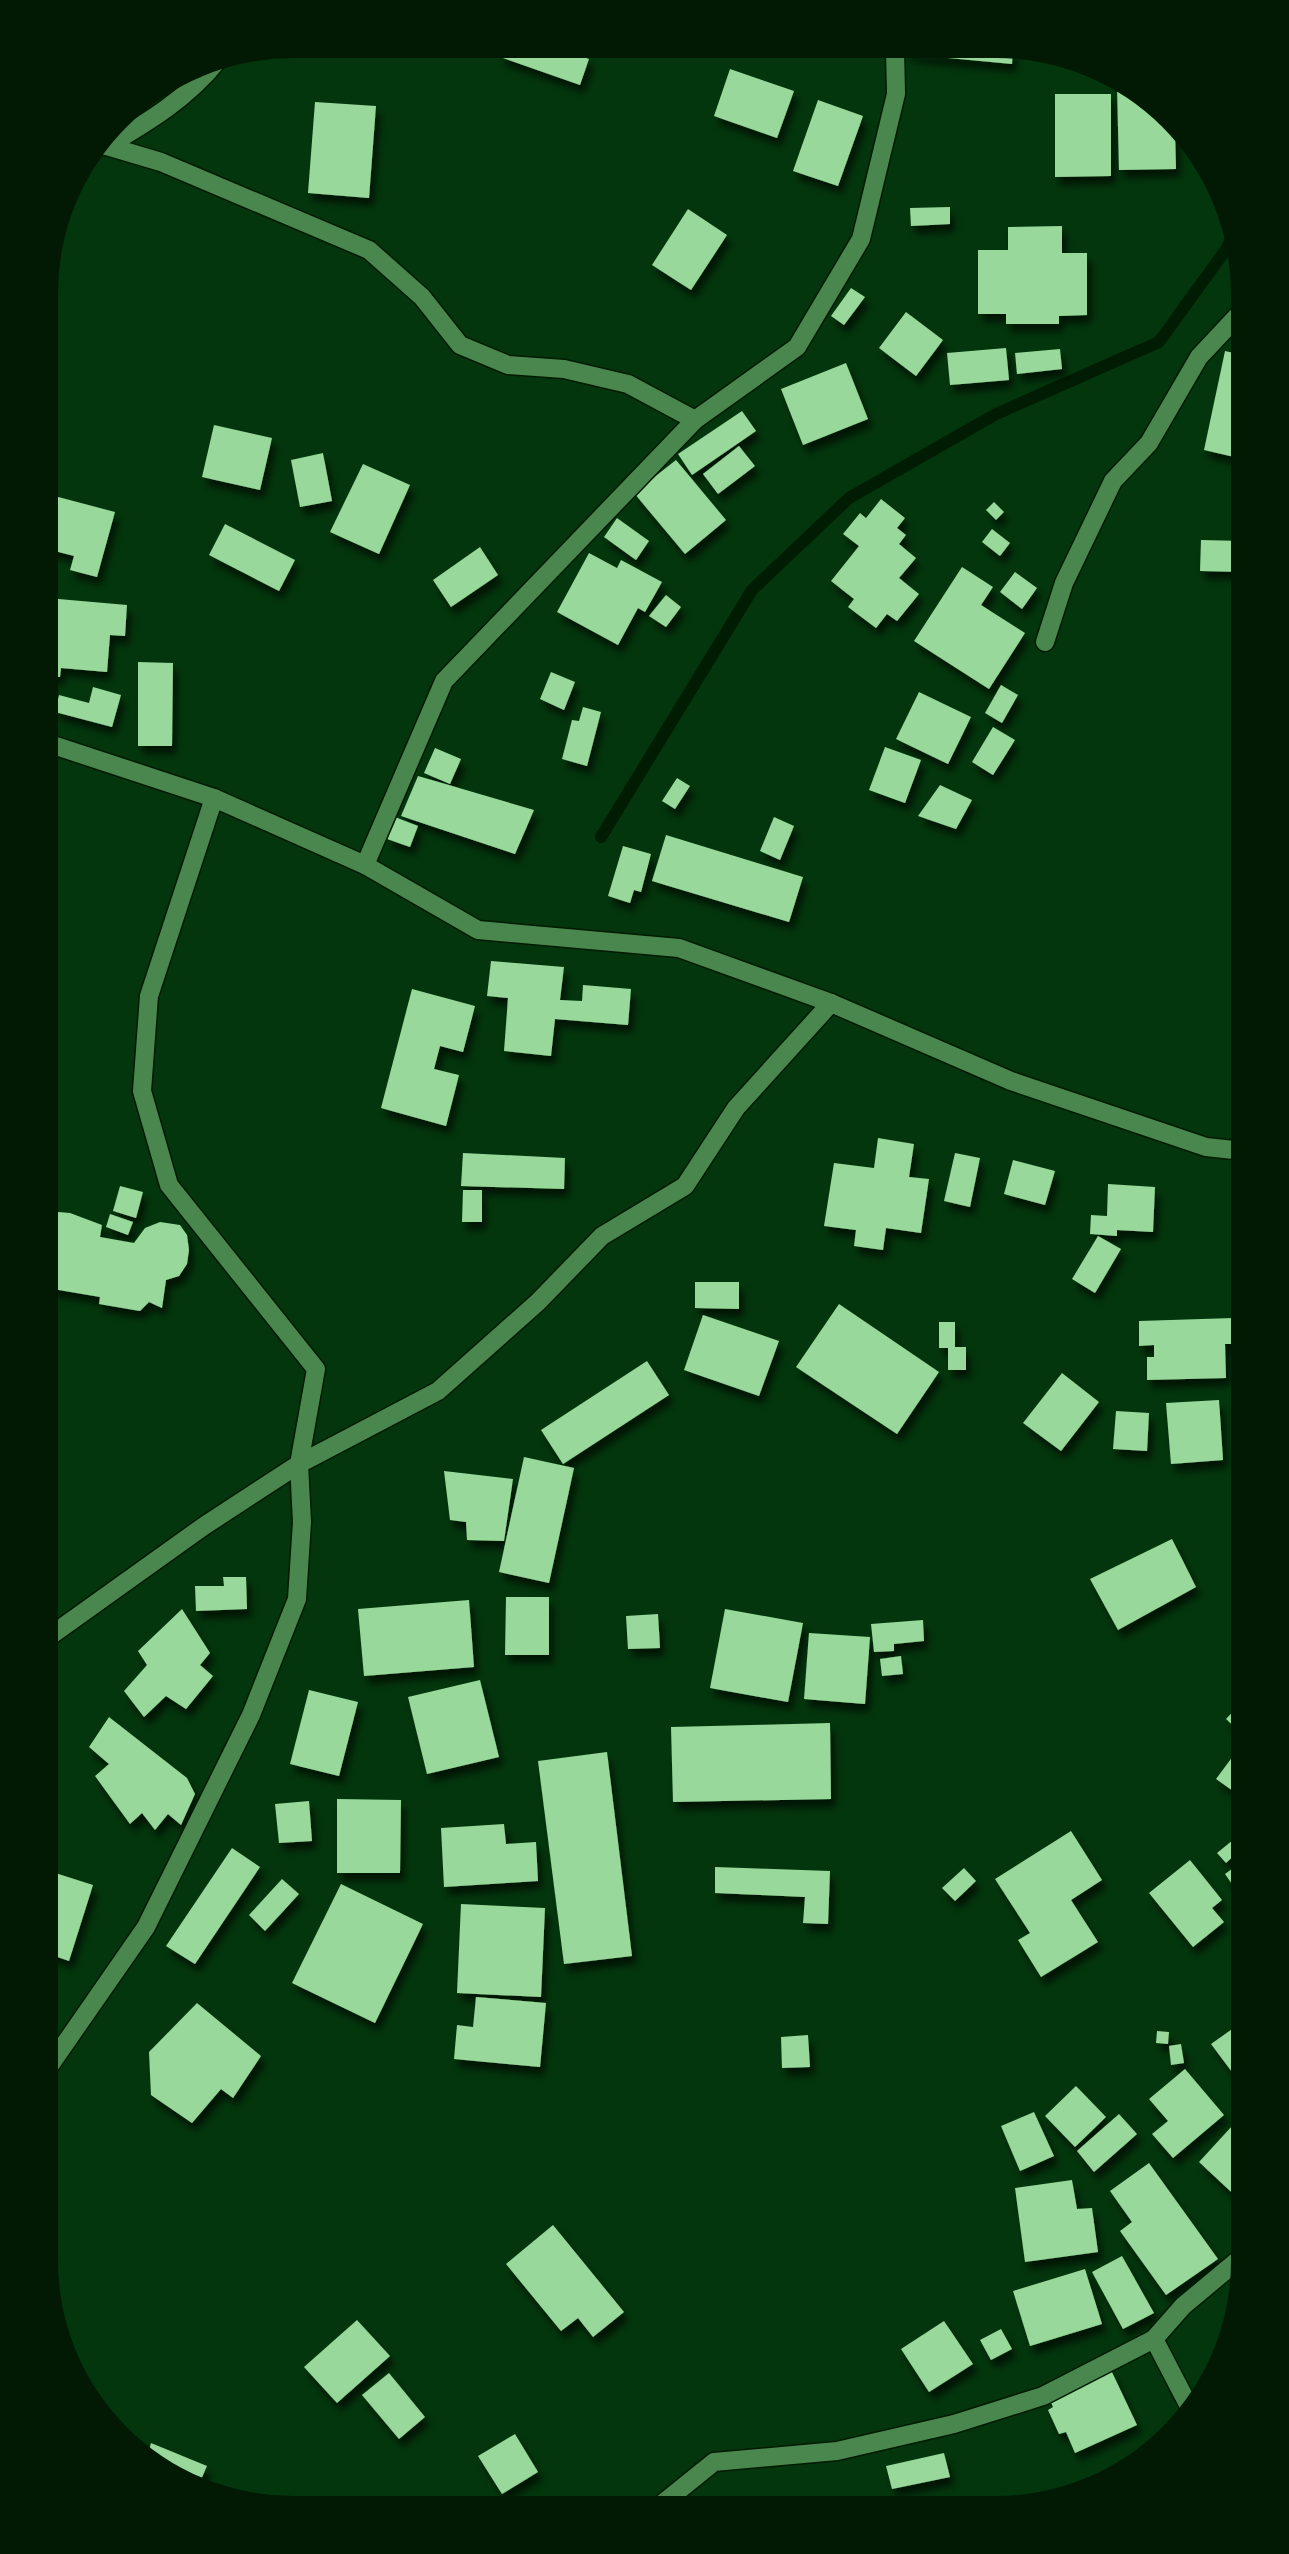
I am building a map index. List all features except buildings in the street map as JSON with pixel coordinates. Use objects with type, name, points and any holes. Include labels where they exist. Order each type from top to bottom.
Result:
[{"type":"street","points":[[365,865],[444,681],[695,420],[797,347],[861,239],[896,93],[895,58]]},
{"type":"street","points":[[115,139],[155,118],[206,75]]},
{"type":"street","points":[[109,147],[172,166],[369,250],[422,297],[460,345],[508,365],[564,369],[628,384],[695,420]]},
{"type":"street","points":[[1045,642],[1064,583],[1113,481],[1149,443],[1199,357],[1231,324]]},
{"type":"street","points":[[58,747],[214,798],[365,865],[478,930],[679,948],[831,1003],[1011,1081],[1206,1147],[1231,1150]]},
{"type":"street","points":[[58,2054],[146,1927],[251,1715],[297,1599],[302,1522],[299,1464],[316,1369],[169,1185],[142,1091],[149,996],[214,798]]},
{"type":"street","points":[[58,1630],[204,1526],[299,1464],[438,1391],[538,1302],[602,1236],[685,1185],[736,1108],[831,1003]]},
{"type":"street","points":[[672,2496],[714,2462],[837,2451],[954,2424],[1043,2396],[1154,2339],[1183,2306],[1231,2266]]},
{"type":"street","points":[[1154,2339],[1186,2400]]},
{"type":"waterway","points":[[601,837],[752,590],[849,498],[996,414],[1159,342],[1226,249]]}]
